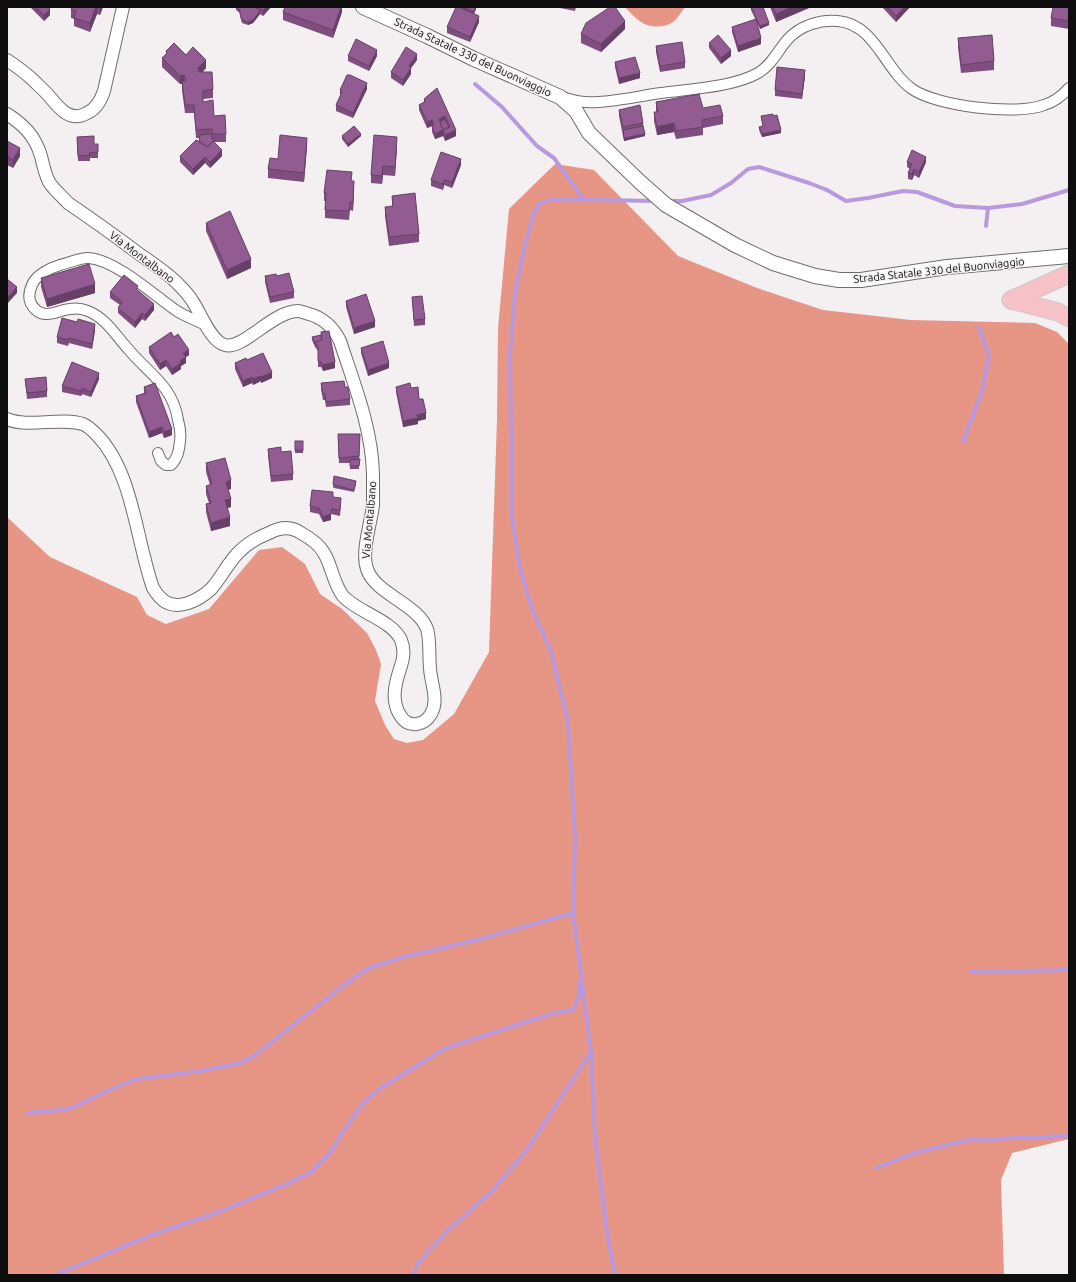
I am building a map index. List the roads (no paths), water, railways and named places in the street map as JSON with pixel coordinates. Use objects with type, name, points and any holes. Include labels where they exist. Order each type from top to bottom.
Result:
[{"type":"highway","points":[[1011,300],[1069,274]]},
{"type":"highway","points":[[1011,300],[1059,303],[1069,307]]},
{"type":"highway","points":[[1011,300],[1058,312],[1069,318]]},
{"type":"main road","name":"Strada Statale 330 del Buonviaggio","points":[[363,7],[560,97],[576,111],[589,133],[666,205],[735,245],[773,263],[815,276],[838,280],[861,280],[947,267],[1069,256]]},
{"type":"street","points":[[7,60],[33,80],[64,112],[72,116],[82,116],[88,113],[99,103],[104,91],[123,7]]},
{"type":"street","name":"Strada Statale 330 del Buonviaggio","points":[[560,97],[597,102],[734,83],[759,73],[769,65],[788,39],[797,31],[810,24],[838,21],[854,26],[869,37],[894,71],[911,88],[936,100],[994,109],[1014,110],[1044,106],[1069,88]]},
{"type":"street","name":"Via Montalbano","points":[[7,114],[25,127],[32,136],[38,147],[44,169],[50,183],[57,192],[68,202],[180,286],[193,302],[206,326],[221,344],[230,346],[241,342],[262,326],[283,314],[299,311],[322,319],[336,332],[366,422],[371,452],[373,505],[364,556],[366,568],[374,581],[420,619],[428,631],[429,659],[434,693],[433,711],[430,716],[423,722],[411,724],[405,722],[396,710],[394,698],[395,687],[403,658],[403,648],[400,638],[394,630],[353,604],[344,596],[338,586],[325,554],[300,531],[278,528],[267,533],[240,551],[210,589],[190,602],[173,605],[159,597],[153,588],[134,514],[119,467],[102,440],[85,425],[76,422],[23,422],[7,420]]},
{"type":"street","points":[[158,453],[161,461],[166,465],[171,466],[175,462],[179,452],[181,435],[176,407],[168,391],[129,351],[109,326],[99,317],[87,310],[71,308],[53,313],[42,314],[31,305],[29,298],[30,290],[34,281],[42,273],[55,267],[89,257],[112,266],[152,291],[175,310],[206,326]]},
{"type":"waterway","points":[[475,84],[502,107],[537,146],[554,158],[584,200]]},
{"type":"waterway","points":[[669,201],[682,201],[711,195],[731,183],[748,169],[759,167],[827,190],[846,201],[903,191],[917,192],[955,206],[988,208],[1022,204],[1069,190]]},
{"type":"waterway","points":[[615,1275],[607,1233],[595,1137],[591,1052],[573,913],[575,839],[568,722],[551,651],[532,609],[520,568],[512,517],[510,354],[515,292],[525,245],[533,216],[539,204],[552,199],[654,201]]},
{"type":"waterway","points":[[986,226],[988,208]]},
{"type":"waterway","points":[[963,442],[982,391],[989,356],[979,327]]},
{"type":"waterway","points":[[28,1113],[69,1109],[137,1079],[200,1071],[240,1063],[254,1056],[344,985],[369,968],[407,956],[476,940],[573,913]]},
{"type":"waterway","points":[[971,972],[1069,970]]},
{"type":"waterway","points":[[55,1275],[154,1234],[216,1213],[287,1184],[311,1172],[330,1153],[364,1102],[382,1087],[446,1048],[554,1013],[574,1009],[579,994],[580,981]]},
{"type":"waterway","points":[[413,1275],[418,1263],[447,1231],[491,1192],[526,1151],[591,1052]]},
{"type":"waterway","points":[[876,1168],[914,1153],[968,1140],[1069,1136]]}]
